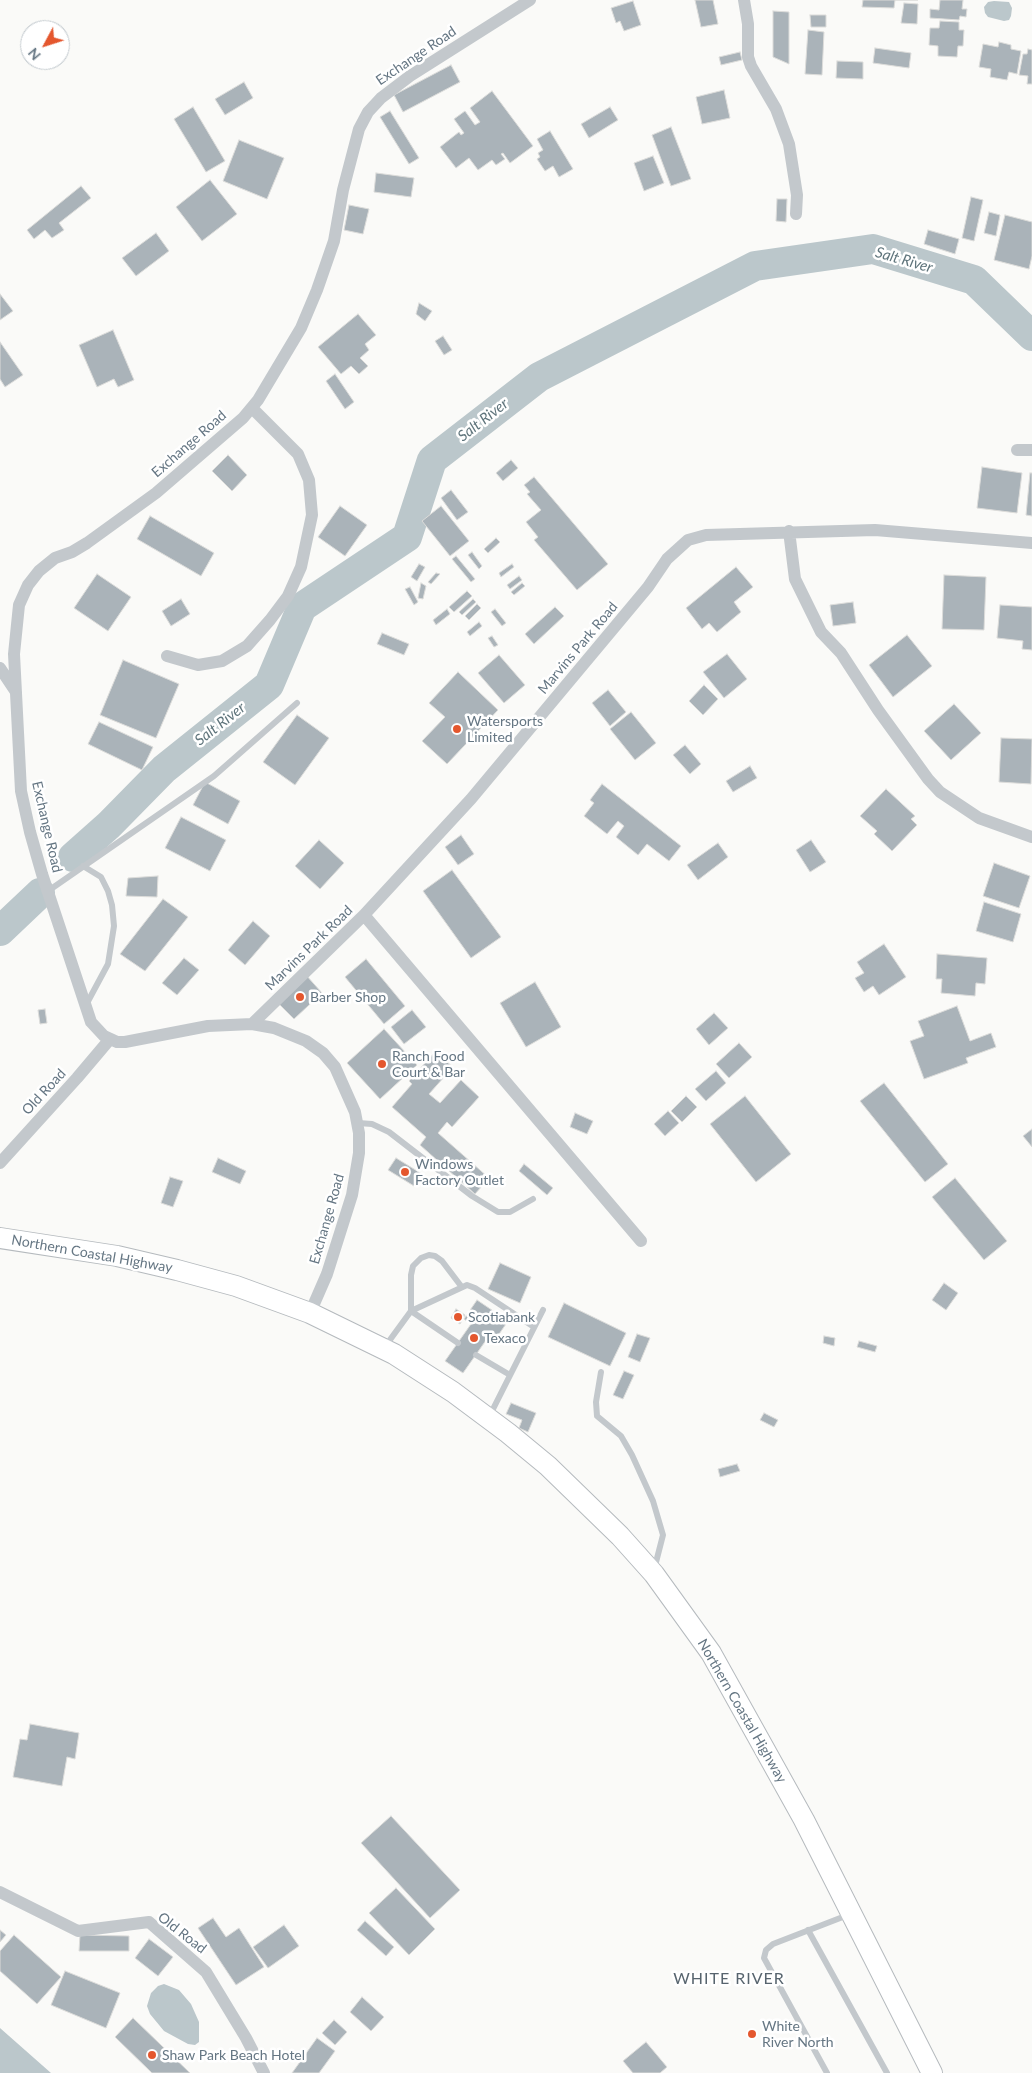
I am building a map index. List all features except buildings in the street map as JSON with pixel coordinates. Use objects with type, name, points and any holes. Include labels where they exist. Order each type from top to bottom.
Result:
[{"type":"main road","name":"Northern Coastal Highway","points":[[8,1239],[117,1256],[177,1270],[236,1286],[310,1313],[384,1348],[453,1392],[489,1418],[554,1472],[620,1536],[654,1574],[711,1653],[804,1820],[932,2073]]},
{"type":"street","name":"Exchange Road","points":[[310,1313],[327,1274],[352,1195],[359,1153],[358,1123],[335,1067],[323,1053],[306,1041],[274,1028],[252,1024],[208,1026],[125,1042],[110,1039],[94,1027],[30,832],[22,791],[14,654],[19,605],[28,584],[39,571],[55,558],[72,552],[87,543],[156,493],[243,418],[258,400],[301,328],[317,290],[334,241],[343,190],[359,129],[368,112],[381,98],[410,76],[530,0]]},
{"type":"street","points":[[744,0],[748,24],[748,57],[751,66],[776,109],[789,144],[797,195],[796,214]]},
{"type":"street","points":[[167,656],[198,666],[222,661],[247,646],[288,596],[301,567],[312,514],[309,480],[298,454],[252,408]]},
{"type":"street","points":[[1017,450],[1032,450]]},
{"type":"street","name":"Marvins Park Road","points":[[252,1024],[364,915],[471,799],[648,587],[663,565],[688,540],[706,535],[789,531],[874,530],[1032,543]]},
{"type":"street","points":[[789,531],[795,579],[821,632],[841,653],[878,710],[928,779],[940,792],[979,818],[1032,837]]},
{"type":"street","points":[[0,668],[16,692]]},
{"type":"street","points":[[364,915],[641,1241]]},
{"type":"street","name":"Old Road","points":[[0,1163],[78,1078],[110,1039]]},
{"type":"street","name":"Old Road","points":[[0,1892],[78,1931],[149,1922],[206,1972],[246,2038],[264,2073]]},
{"type":"lane","points":[[48,890],[214,776],[297,703]]},
{"type":"lane","points":[[83,866],[101,877],[112,905],[114,926],[108,964],[86,1006]]},
{"type":"lane","points":[[358,1123],[372,1124],[389,1132],[472,1196],[498,1212],[510,1212],[533,1199]]},
{"type":"lane","points":[[411,1311],[411,1275],[414,1266],[421,1258],[429,1255],[436,1256],[461,1286]]},
{"type":"lane","points":[[384,1348],[411,1311],[466,1284],[534,1327]]},
{"type":"lane","points":[[489,1418],[543,1310]]},
{"type":"lane","points":[[411,1311],[458,1342]]},
{"type":"lane","points":[[476,1354],[510,1375]]},
{"type":"lane","points":[[601,1372],[596,1402],[597,1416],[621,1436],[653,1500],[663,1535],[654,1574]]},
{"type":"lane","points":[[827,2073],[764,1958],[766,1950],[774,1944],[852,1913]]},
{"type":"lane","points":[[808,1930],[887,2073]]},
{"type":"shaded area","points":[[988,2],[1009,2],[1012,8],[1009,20],[1004,21],[988,17],[984,7]]},
{"type":"shaded area","points":[[164,1984],[179,1990],[191,2004],[199,2022],[199,2042],[195,2045],[188,2044],[164,2031],[150,2014],[147,2006],[151,1993],[158,1986]]},
{"type":"shaded area","points":[[0,2028],[51,2073],[0,2073]]},
{"type":"waterway","name":"Salt River","points":[[73,857],[109,825],[164,769],[269,685],[302,607],[407,537],[432,460],[539,377],[755,266],[873,249],[974,280],[1032,336]]},
{"type":"waterway","name":"Salt River","points":[[0,931],[40,893]]},
{"type":"place","name":"Watersports Limited","points":[[457,729]]},
{"type":"place","name":"Barber Shop","points":[[300,997]]},
{"type":"place","name":"Ranch Food Court & Bar","points":[[382,1064]]},
{"type":"place","name":"Windows Factory Outlet","points":[[405,1172]]},
{"type":"place","name":"Scotiabank","points":[[458,1317]]},
{"type":"place","name":"Texaco","points":[[474,1338]]},
{"type":"place","name":"White River North","points":[[752,2034]]},
{"type":"place","name":"Shaw Park Beach Hotel","points":[[152,2055]]},
{"type":"district","name":"WHITE RIVER","points":[[729,1979]]}]
